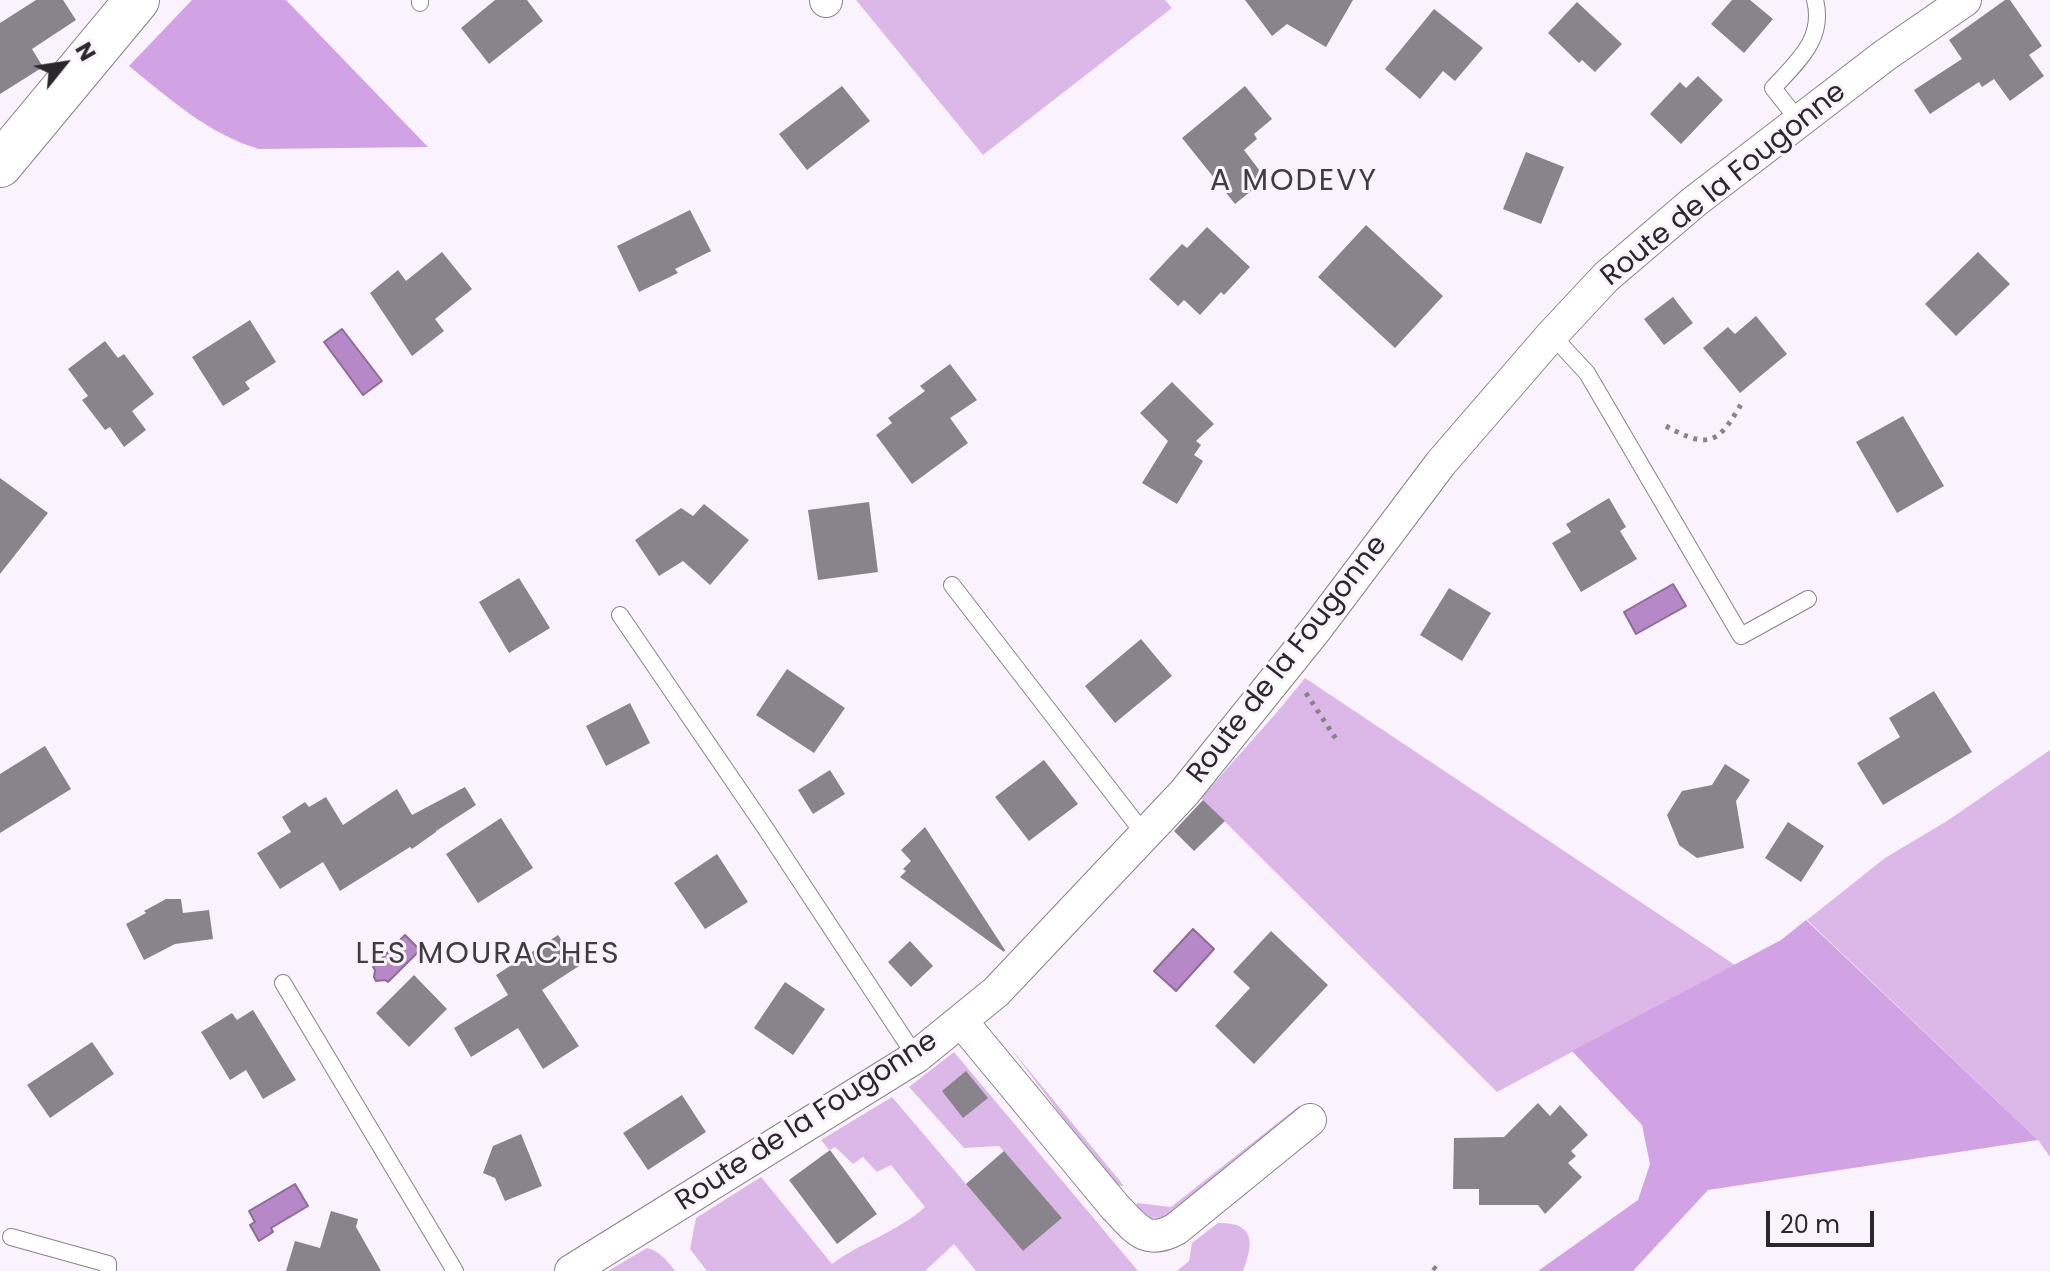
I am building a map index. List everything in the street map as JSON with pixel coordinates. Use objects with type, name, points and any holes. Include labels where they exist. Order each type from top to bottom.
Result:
[{"type":"street","points":[[0,165],[137,0]]},
{"type":"street","name":"Route de la Fougonne","points":[[571,1271],[916,1057],[996,992],[1184,793],[1284,669],[1441,463],[1606,277],[1694,202],[1896,47],[1965,0]]},
{"type":"street","points":[[961,1021],[1115,1207],[1139,1232],[1148,1236],[1158,1237],[1176,1229],[1310,1120]]},
{"type":"lane","points":[[1799,121],[1773,88],[1812,42],[1817,17],[1815,0]]},
{"type":"lane","points":[[1550,337],[1587,373],[1741,636],[1808,599]]},
{"type":"lane","points":[[952,585],[1145,835]]},
{"type":"lane","points":[[620,615],[916,1057]]},
{"type":"lane","points":[[283,983],[455,1271]]},
{"type":"lane","points":[[11,1237],[108,1264],[108,1271]]},
{"type":"path","points":[[1666,426],[1702,441],[1714,438],[1729,425],[1743,401]]},
{"type":"path","points":[[1284,669],[1300,684],[1336,739]]},
{"type":"shaded area","points":[[192,0],[286,0],[428,147],[259,149],[206,125],[129,66]]},
{"type":"shaded area","points":[[856,0],[1165,0],[1172,8],[983,155]]},
{"type":"shaded area","points":[[342,329],[382,381],[363,395],[324,342]]},
{"type":"shaded area","points":[[1673,584],[1686,606],[1636,634],[1624,612]]},
{"type":"shaded area","points":[[1305,678],[1735,965],[1497,1092],[1201,798]]},
{"type":"shaded area","points":[[2050,750],[2050,1157],[2038,1140],[1807,920],[1885,858],[1947,821]]},
{"type":"shaded area","points":[[1806,920],[2038,1140],[1708,1190],[1633,1271],[1538,1271],[1638,1200],[1650,1164],[1642,1125],[1572,1051],[1781,940]]},
{"type":"shaded area","points":[[1193,929],[1214,949],[1176,991],[1154,971]]},
{"type":"shaded area","points":[[405,935],[420,950],[388,982],[376,981],[373,967]]},
{"type":"shaded area","points":[[1008,1045],[1124,1186],[1114,1185]]},
{"type":"shaded area","points":[[954,1052],[1138,1271],[976,1271],[954,1244],[925,1271],[707,1271],[690,1249],[696,1218],[761,1177],[832,1264],[925,1207],[891,1165],[877,1172],[863,1157],[853,1164],[835,1147],[829,1150],[821,1140],[892,1097],[1023,1251],[1062,1218],[999,1146],[964,1148],[909,1087]]},
{"type":"shaded area","points":[[1299,1106],[1305,1113],[1170,1217],[1148,1218],[1136,1208],[1137,1203],[1171,1207]]},
{"type":"shaded area","points":[[295,1184],[308,1206],[271,1228],[273,1232],[259,1241],[250,1225],[255,1222],[249,1211]]},
{"type":"shaded area","points":[[1218,1223],[1245,1230],[1250,1243],[1243,1271],[1177,1271],[1189,1261],[1192,1243]]},
{"type":"shaded area","points":[[647,1248],[659,1254],[675,1271],[608,1271]]},
{"type":"building","points":[[36,0],[63,0],[76,20],[32,49],[43,67],[0,94],[0,23]]},
{"type":"building","points":[[495,0],[527,0],[543,21],[489,64],[461,28]]},
{"type":"building","points":[[1245,0],[1353,0],[1326,47],[1287,24],[1272,36]]},
{"type":"building","points":[[1732,0],[1750,0],[1773,19],[1744,53],[1711,24]]},
{"type":"building","points":[[2005,0],[2010,0],[2042,46],[2029,55],[2044,76],[2010,101],[1994,79],[1982,87],[1979,82],[1930,114],[1914,90],[1962,59],[1949,40]]},
{"type":"building","points":[[1577,2],[1622,44],[1595,72],[1582,60],[1579,63],[1548,33]]},
{"type":"building","points":[[1434,9],[1483,48],[1455,81],[1443,71],[1420,99],[1385,69]]},
{"type":"building","points":[[1698,76],[1723,100],[1681,144],[1650,114],[1680,82],[1686,88]]},
{"type":"building","points":[[842,86],[870,121],[807,170],[779,134]]},
{"type":"building","points":[[1245,86],[1272,119],[1254,134],[1257,139],[1244,150],[1266,179],[1235,204],[1182,138]]},
{"type":"building","points":[[1526,152],[1564,167],[1541,224],[1503,209]]},
{"type":"building","points":[[690,210],[711,251],[675,269],[678,273],[639,292],[617,246]]},
{"type":"building","points":[[1366,225],[1443,296],[1395,348],[1318,277]]},
{"type":"building","points":[[1207,227],[1250,267],[1200,315],[1184,300],[1178,306],[1149,279],[1182,244],[1187,248]]},
{"type":"building","points":[[442,252],[472,289],[435,319],[444,331],[412,356],[370,293],[398,270],[406,281]]},
{"type":"building","points":[[1978,252],[2010,284],[1956,336],[1925,304]]},
{"type":"building","points":[[1673,297],[1693,323],[1664,345],[1644,319]]},
{"type":"building","points":[[1756,316],[1787,354],[1740,393],[1703,348],[1728,327],[1735,334]]},
{"type":"building","points":[[250,320],[276,362],[245,382],[250,389],[223,406],[192,357]]},
{"type":"building","points":[[105,341],[118,358],[124,354],[154,394],[132,411],[146,430],[124,447],[110,427],[105,430],[82,400],[88,396],[68,369]]},
{"type":"building","points":[[950,364],[977,400],[950,418],[968,443],[912,484],[876,435],[892,423],[888,418],[925,391],[920,386]]},
{"type":"building","points":[[1172,382],[1214,424],[1196,441],[1201,445],[1194,455],[1203,461],[1177,504],[1142,483],[1168,441],[1140,413]]},
{"type":"building","points":[[1903,416],[1944,486],[1897,513],[1856,442]]},
{"type":"building","points":[[0,478],[48,513],[0,574]]},
{"type":"building","points":[[1609,498],[1626,527],[1620,531],[1637,559],[1581,592],[1552,543],[1571,532],[1566,524]]},
{"type":"building","points":[[869,502],[878,572],[818,580],[808,510]]},
{"type":"building","points":[[704,504],[749,540],[710,585],[683,561],[659,576],[635,540],[681,508],[693,516]]},
{"type":"building","points":[[519,578],[550,628],[509,653],[479,602]]},
{"type":"building","points":[[1449,588],[1491,613],[1462,661],[1420,635]]},
{"type":"building","points":[[1141,639],[1172,676],[1115,723],[1085,686]]},
{"type":"building","points":[[787,669],[845,708],[814,753],[756,715]]},
{"type":"building","points":[[1934,691],[1972,752],[1883,805],[1857,763],[1900,737],[1889,718]]},
{"type":"building","points":[[630,703],[650,743],[606,766],[586,726]]},
{"type":"building","points":[[45,746],[71,789],[0,833],[0,774]]},
{"type":"building","points":[[1044,760],[1078,804],[1029,841],[995,797]]},
{"type":"building","points":[[1725,764],[1750,780],[1736,801],[1744,848],[1697,858],[1679,845],[1667,815],[1682,791],[1712,785]]},
{"type":"building","points":[[830,770],[845,794],[813,814],[798,790]]},
{"type":"building","points":[[465,787],[476,805],[412,849],[410,847],[340,891],[323,862],[280,889],[257,853],[291,832],[282,817],[305,802],[309,807],[326,797],[343,825],[397,789],[412,815]]},
{"type":"building","points":[[1203,800],[1225,821],[1194,851],[1174,831]]},
{"type":"building","points":[[501,818],[533,868],[478,903],[446,854]]},
{"type":"building","points":[[1788,822],[1824,846],[1801,882],[1765,858]]},
{"type":"building","points":[[925,827],[1004,952],[900,877],[911,861],[901,850]]},
{"type":"building","points":[[717,854],[748,902],[705,929],[674,883]]},
{"type":"building","points":[[166,899],[181,899],[183,913],[209,910],[213,939],[175,944],[144,960],[126,924]]},
{"type":"building","points":[[1271,931],[1328,985],[1254,1064],[1215,1026],[1250,988],[1233,972]]},
{"type":"building","points":[[558,935],[579,966],[542,990],[579,1046],[543,1069],[518,1028],[471,1057],[454,1028],[508,995],[496,975]]},
{"type":"building","points":[[910,941],[933,966],[911,987],[888,962]]},
{"type":"building","points":[[414,975],[447,1009],[409,1047],[376,1013]]},
{"type":"building","points":[[785,982],[825,1009],[793,1055],[754,1028]]},
{"type":"building","points":[[253,1010],[296,1080],[263,1099],[246,1070],[230,1080],[201,1032],[232,1013],[237,1020]]},
{"type":"building","points":[[92,1042],[114,1074],[50,1118],[27,1085]]},
{"type":"building","points":[[966,1071],[988,1098],[963,1118],[942,1091]]},
{"type":"building","points":[[682,1095],[706,1132],[648,1170],[623,1133]]},
{"type":"building","points":[[1538,1103],[1550,1116],[1560,1105],[1588,1135],[1571,1151],[1576,1156],[1568,1163],[1582,1177],[1545,1214],[1538,1205],[1479,1205],[1479,1189],[1453,1189],[1454,1138],[1504,1137]]},
{"type":"building","points":[[521,1134],[542,1186],[505,1201],[495,1178],[483,1173],[493,1146]]},
{"type":"building","points":[[830,1150],[877,1214],[837,1244],[789,1180]]},
{"type":"building","points":[[1004,1151],[1062,1218],[1023,1251],[966,1184]]},
{"type":"building","points":[[331,1211],[358,1219],[356,1227],[381,1271],[286,1271],[295,1241],[320,1248]]},
{"type":"district","name":"A MODEVY","points":[[1294,182]]},
{"type":"district","name":"LES MOURACHES","points":[[488,955]]}]
